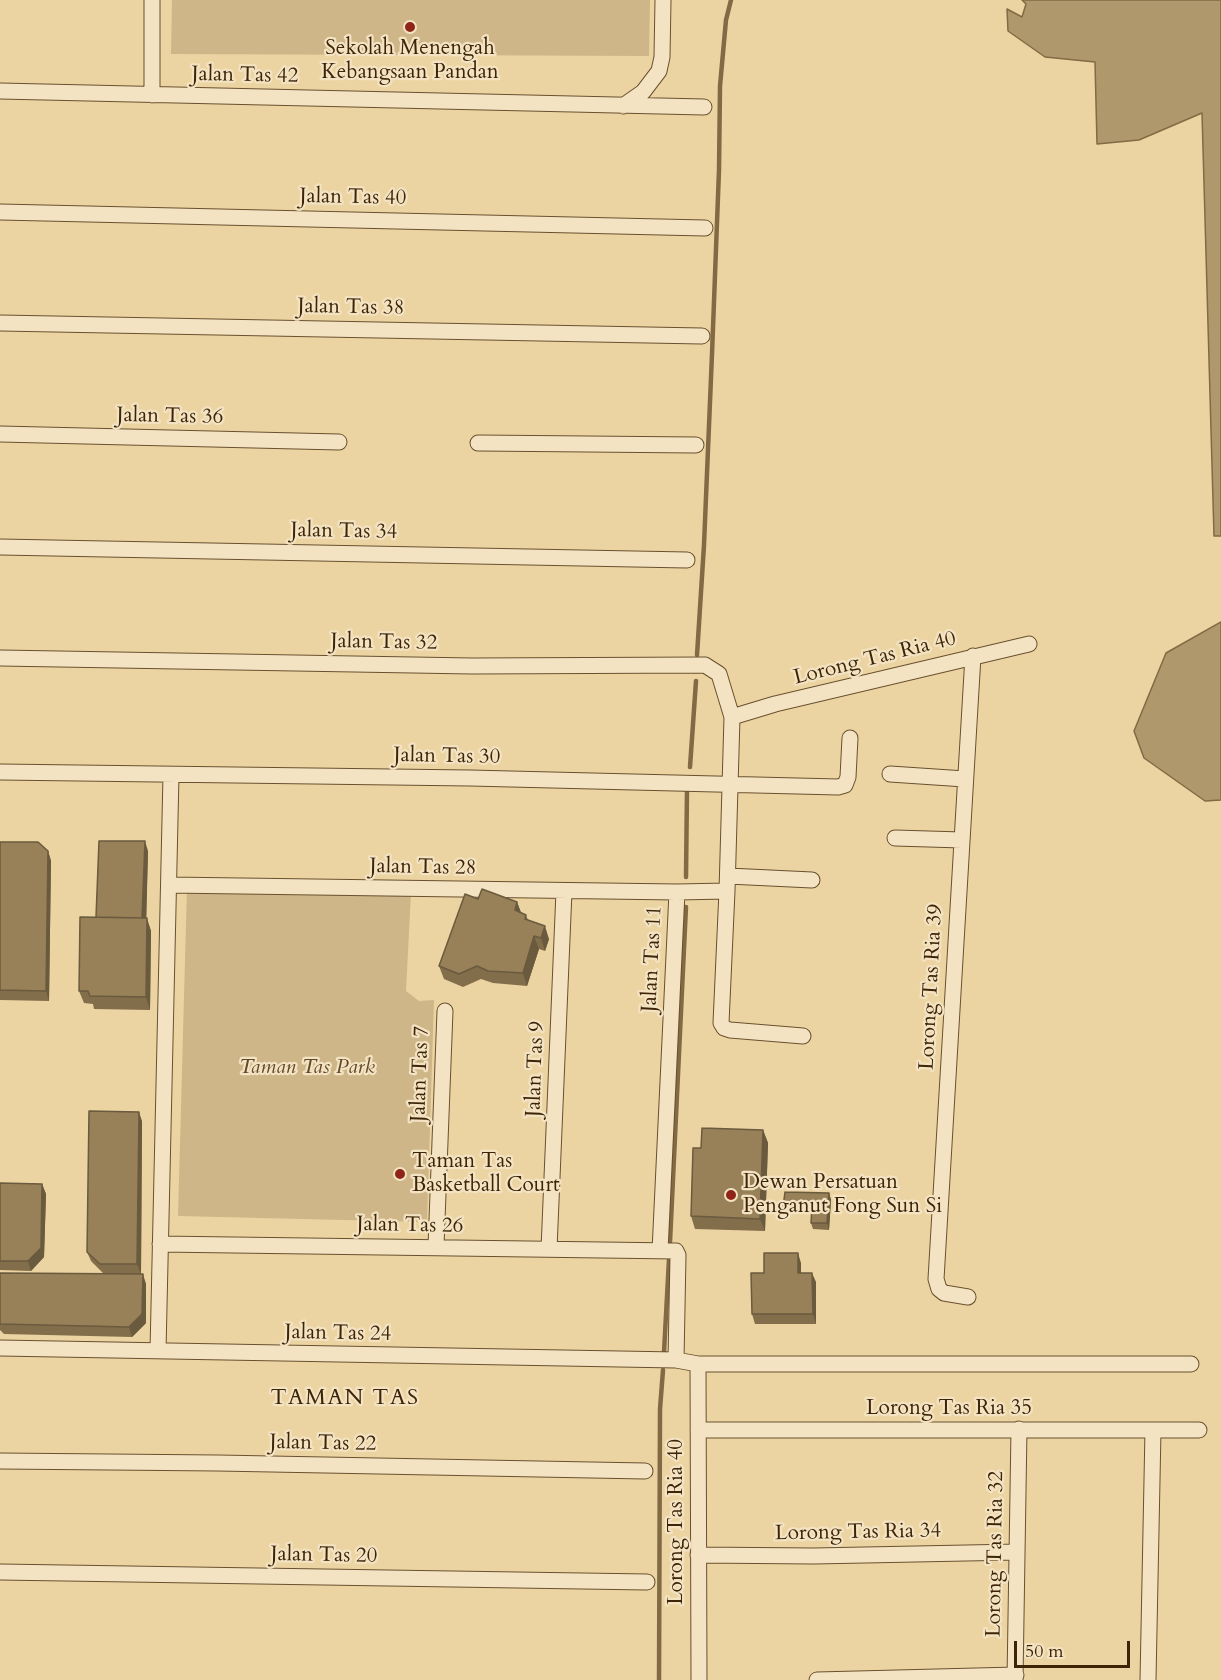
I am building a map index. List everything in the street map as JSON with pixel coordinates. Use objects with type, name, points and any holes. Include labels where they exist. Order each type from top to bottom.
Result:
[{"type":"street","points":[[152,0],[152,94]]},
{"type":"street","points":[[623,106],[643,92],[659,71],[662,57],[663,0]]},
{"type":"street","name":"Jalan Tas 42","points":[[0,91],[704,107]]},
{"type":"street","name":"Jalan Tas 40","points":[[0,212],[705,228]]},
{"type":"street","name":"Jalan Tas 38","points":[[0,323],[702,336]]},
{"type":"street","name":"Jalan Tas 36","points":[[0,435],[339,442]]},
{"type":"street","points":[[478,443],[696,445]]},
{"type":"street","name":"Jalan Tas 34","points":[[0,547],[687,560]]},
{"type":"street","name":"Lorong Tas Ria 40","points":[[732,717],[775,704],[1029,644]]},
{"type":"street","name":"Lorong Tas Ria 39","points":[[968,1297],[944,1293],[939,1289],[936,1279],[973,656]]},
{"type":"street","name":"Jalan Tas 32","points":[[0,658],[472,666],[705,665],[719,674],[732,717]]},
{"type":"street","points":[[732,717],[721,1023],[724,1028],[730,1030],[804,1036]]},
{"type":"street","name":"Jalan Tas 30","points":[[0,772],[730,783],[829,787],[845,785],[848,777],[850,738]]},
{"type":"street","points":[[890,774],[965,779]]},
{"type":"street","points":[[158,1351],[171,775]]},
{"type":"street","points":[[895,838],[962,840]]},
{"type":"street","name":"Jalan Tas 11","points":[[660,1251],[677,892],[727,883],[812,880]]},
{"type":"street","name":"Jalan Tas 28","points":[[168,885],[677,892]]},
{"type":"street","name":"Jalan Tas 9","points":[[549,1249],[564,891]]},
{"type":"street","name":"Jalan Tas 7","points":[[436,1246],[445,1011]]},
{"type":"street","name":"Jalan Tas 26","points":[[160,1244],[436,1246],[660,1251]]},
{"type":"street","points":[[660,1251],[676,1251],[678,1255],[676,1359]]},
{"type":"street","name":"Jalan Tas 24","points":[[0,1348],[676,1359],[698,1364],[1191,1364]]},
{"type":"street","name":"Lorong Tas Ria 40","points":[[698,1364],[699,1680]]},
{"type":"street","name":"Lorong Tas Ria 35","points":[[698,1430],[1199,1431]]},
{"type":"street","name":"Lorong Tas Ria 32","points":[[1016,1678],[1019,1430]]},
{"type":"street","points":[[1148,1680],[1153,1430]]},
{"type":"street","name":"Jalan Tas 22","points":[[0,1461],[645,1472]]},
{"type":"street","name":"Lorong Tas Ria 34","points":[[699,1555],[814,1556],[1017,1552]]},
{"type":"street","name":"Jalan Tas 20","points":[[0,1572],[647,1582]]},
{"type":"street","points":[[818,1680],[1016,1678]]},
{"type":"green space","name":"Sekolah Menengah Kebangsaan Pandan","points":[[172,0],[650,0],[649,56],[171,54]]},
{"type":"green space","name":"Taman Tas Park","points":[[187,887],[411,893],[406,991],[419,1001],[434,1000],[427,1222],[178,1216]]},
{"type":"shaded area","points":[[1022,0],[1221,0],[1221,536],[1214,536],[1202,113],[1139,140],[1097,144],[1095,62],[1045,57],[1008,31],[1007,9],[1022,17],[1026,4]]},
{"type":"shaded area","points":[[1221,622],[1221,800],[1205,801],[1144,758],[1134,731],[1166,653]]},
{"type":"building","points":[[99,841],[145,841],[142,918],[96,917]]},
{"type":"building","points":[[0,842],[38,842],[48,851],[46,991],[0,990]]},
{"type":"building","points":[[482,889],[517,902],[515,910],[526,915],[525,919],[545,926],[541,938],[534,936],[523,973],[488,971],[477,966],[459,974],[439,966],[465,894],[478,899]]},
{"type":"building","points":[[80,917],[147,918],[146,997],[90,996],[88,991],[79,991]]},
{"type":"building","points":[[89,1111],[139,1112],[137,1264],[100,1264],[87,1252]]},
{"type":"building","name":"Dewan Persatuan Penganut Fong Sun Si","points":[[702,1128],[763,1130],[760,1219],[691,1216],[693,1148],[701,1148]]},
{"type":"building","points":[[0,1183],[42,1184],[41,1248],[28,1261],[0,1261]]},
{"type":"building","points":[[785,1192],[829,1193],[827,1223],[811,1223],[812,1207],[783,1207]]},
{"type":"building","points":[[764,1253],[798,1253],[798,1273],[812,1273],[813,1314],[752,1314],[751,1273],[764,1273]]},
{"type":"building","points":[[0,1273],[143,1274],[142,1314],[129,1327],[0,1324]]},
{"type":"waterway","points":[[697,655],[712,354],[720,86],[726,20],[731,0]]},
{"type":"waterway","points":[[690,767],[696,681]]},
{"type":"waterway","points":[[686,877],[687,789]]},
{"type":"waterway","points":[[670,1242],[686,907]]},
{"type":"waterway","points":[[664,1352],[669,1259]]},
{"type":"waterway","points":[[659,1680],[660,1409],[663,1370]]},
{"type":"place","name":"Sekolah Menengah Kebangsaan Pandan","points":[[410,27]]},
{"type":"place","name":"Taman Tas Basketball Court","points":[[400,1174]]},
{"type":"place","name":"Dewan Persatuan Penganut Fong Sun Si","points":[[731,1195]]},
{"type":"district","name":"TAMAN TAS","points":[[345,1399]]}]
